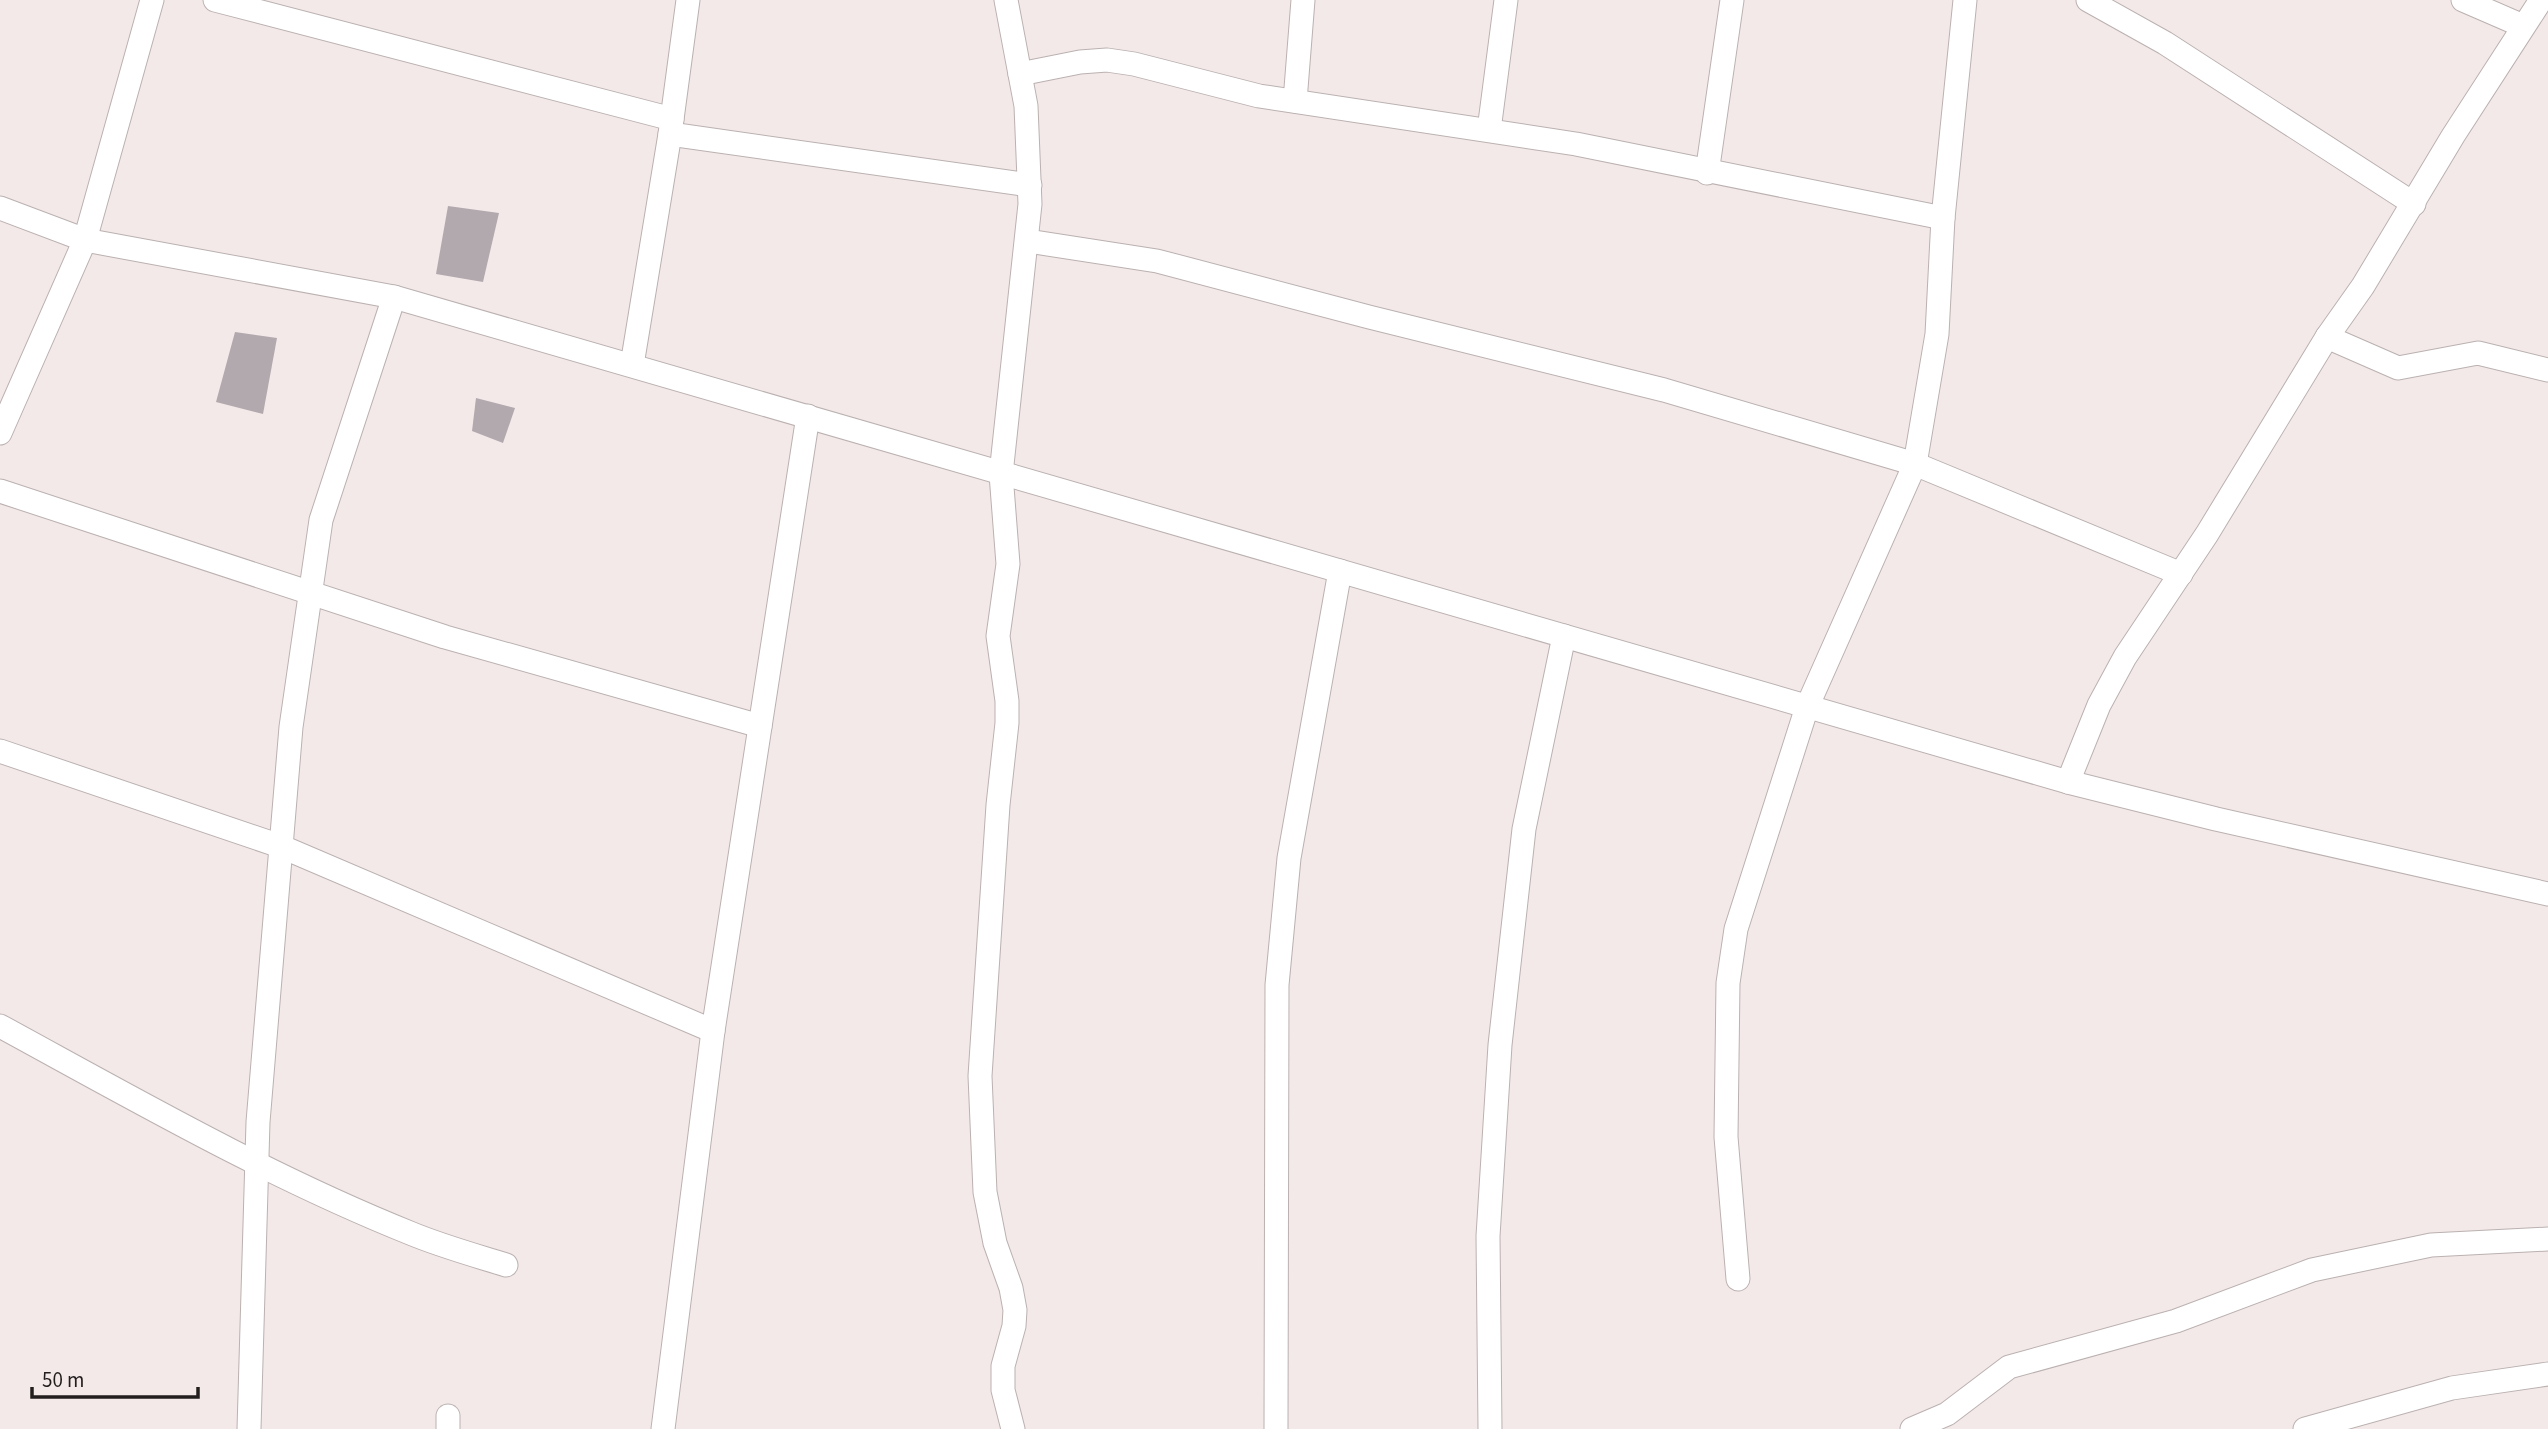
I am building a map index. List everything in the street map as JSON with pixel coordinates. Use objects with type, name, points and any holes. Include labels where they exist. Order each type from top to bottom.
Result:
[{"type":"street","points":[[0,433],[85,240],[152,0]]},
{"type":"street","points":[[215,0],[671,127],[1030,185]]},
{"type":"street","points":[[632,365],[671,127],[688,0]]},
{"type":"street","points":[[1006,0],[1026,106],[1030,185],[1028,241],[1001,474],[1008,564],[998,636],[1007,701],[1007,723],[998,805],[980,1076],[985,1192],[995,1243],[1011,1288],[1015,1310],[1014,1326],[1003,1366],[1003,1390],[1013,1429]]},
{"type":"street","points":[[1295,101],[1303,0]]},
{"type":"street","points":[[1489,130],[1506,0]]},
{"type":"street","points":[[1707,173],[1732,0]]},
{"type":"street","points":[[1738,1279],[1726,1138],[1728,983],[1735,929],[1807,707],[1915,464],[1937,334],[1943,218],[1965,0]]},
{"type":"street","points":[[2088,0],[2165,43],[2414,204]]},
{"type":"street","points":[[2463,0],[2524,26]]},
{"type":"street","points":[[2068,782],[2099,705],[2125,657],[2181,574],[2327,337],[2414,204],[2541,0]]},
{"type":"street","points":[[1020,74],[1107,60],[1134,64],[1259,96],[1576,144],[1707,173],[1943,218]]},
{"type":"street","points":[[0,208],[85,240],[394,298],[2068,782],[2216,819],[2548,894]]},
{"type":"street","points":[[1028,241],[1157,261],[1664,390],[1915,464],[2181,574]]},
{"type":"street","points":[[249,1429],[256,1162],[268,975],[291,727],[321,520],[394,298]]},
{"type":"street","points":[[2327,337],[2398,368],[2478,353],[2548,370]]},
{"type":"street","points":[[663,1429],[713,1031],[808,416]]},
{"type":"street","points":[[0,491],[445,637],[760,726]]},
{"type":"street","points":[[1276,1429],[1277,985],[1289,858],[1340,571]]},
{"type":"street","points":[[1490,1429],[1488,1236],[1500,1045],[1524,829],[1564,636]]},
{"type":"street","points":[[0,751],[280,846],[713,1031]]},
{"type":"street","points":[[0,1026],[256,1162],[411,1234],[506,1265]]},
{"type":"street","points":[[1912,1429],[1947,1415],[2009,1367],[2176,1321],[2312,1270],[2431,1245],[2548,1239]]},
{"type":"street","points":[[2305,1429],[2452,1388],[2548,1374]]},
{"type":"building","points":[[448,206],[499,213],[483,282],[436,274]]},
{"type":"building","points":[[235,332],[277,338],[263,414],[216,402]]},
{"type":"building","points":[[476,398],[515,408],[503,443],[472,431]]}]
